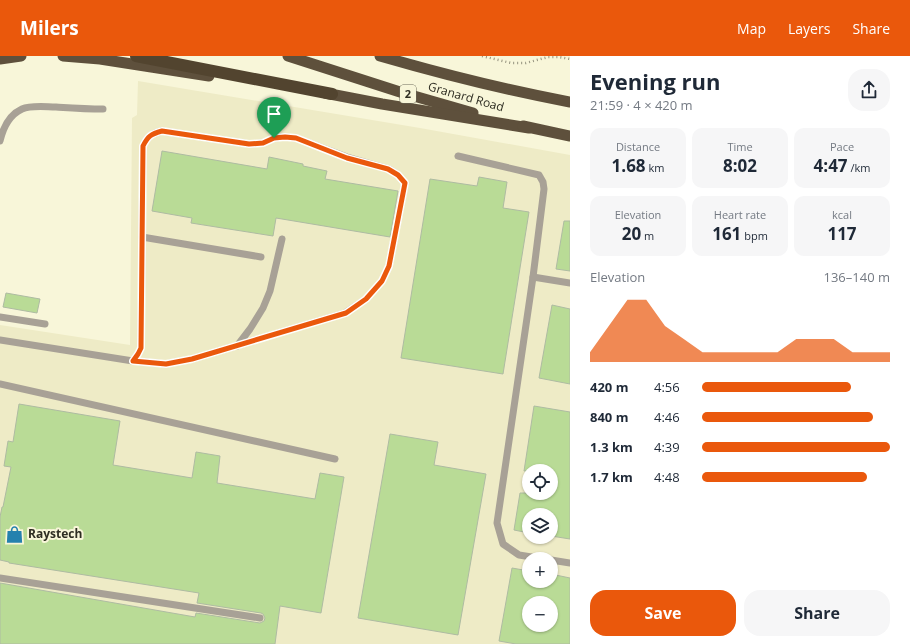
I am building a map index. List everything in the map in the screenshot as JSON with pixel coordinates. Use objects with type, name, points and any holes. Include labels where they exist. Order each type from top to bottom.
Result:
[{"type":"highway","points":[[0,59],[21,56]]},
{"type":"highway","points":[[62,56],[100,60],[332,94]]},
{"type":"highway","points":[[136,56],[382,104],[529,128]]},
{"type":"highway","name":"Granard Road","points":[[288,56],[400,92],[529,128],[570,136]]},
{"type":"highway","name":"Granard Road","points":[[380,56],[455,77],[532,95],[570,102]]},
{"type":"lane","points":[[0,141],[2,133],[8,122],[23,108],[103,109]]},
{"type":"lane","points":[[0,340],[133,361],[166,364],[192,359],[346,313],[366,299],[382,281],[389,266],[405,183],[398,175],[388,169],[347,158],[296,138],[274,138],[263,143],[249,144],[162,131],[154,133],[148,137],[143,146],[141,348],[133,361]]},
{"type":"lane","points":[[458,156],[539,175],[543,182],[544,189],[533,277],[497,523],[503,544],[522,555]]},
{"type":"lane","points":[[142,237],[261,257]]},
{"type":"lane","points":[[237,346],[263,308],[270,291],[282,239]]},
{"type":"lane","points":[[533,277],[570,283]]},
{"type":"lane","points":[[0,317],[45,324]]},
{"type":"lane","points":[[0,384],[335,459]]},
{"type":"lane","points":[[558,561],[570,563]]},
{"type":"lane","points":[[0,578],[260,618]]},
{"type":"path","points":[[482,56],[511,63],[526,63],[548,57],[570,59]]},
{"type":"shaded area","points":[[138,81],[420,128],[570,155],[570,644],[0,644],[0,325],[130,345],[132,118],[137,115]]},
{"type":"building","points":[[162,151],[267,169],[269,157],[327,171],[325,179],[398,191],[390,237],[276,218],[273,236],[191,223],[192,218],[152,211]]},
{"type":"building","points":[[479,177],[507,182],[503,208],[529,212],[503,374],[401,358],[430,179],[477,186]]},
{"type":"building","points":[[564,221],[570,221],[570,271],[556,269]]},
{"type":"building","points":[[6,293],[40,299],[37,313],[3,307]]},
{"type":"building","points":[[552,305],[570,309],[570,384],[539,378]]},
{"type":"building","points":[[19,404],[120,421],[113,465],[192,478],[196,452],[220,456],[217,483],[315,499],[320,473],[344,477],[321,613],[280,606],[275,644],[0,644],[0,583],[195,617],[196,613],[260,623],[264,621],[265,618],[261,613],[197,603],[199,593],[9,563],[0,560],[0,517],[11,467],[4,466],[8,441],[13,442]]},
{"type":"building","points":[[534,406],[570,412],[570,539],[558,537],[558,508],[522,508],[522,532],[514,530],[520,493],[522,493],[522,500],[558,500],[558,464],[525,464]]},
{"type":"building","points":[[390,434],[438,442],[434,465],[486,474],[458,635],[358,618]]},
{"type":"building","points":[[512,568],[522,570],[522,588],[558,588],[558,575],[570,578],[570,644],[516,644],[499,641]]},
{"type":"place","name":"Raystech","points":[[15,534]]},
{"type":"route","points":[[162,131],[249,144],[263,143],[274,138],[296,138],[347,158],[388,169],[398,175],[405,183],[389,266],[382,281],[366,299],[346,313],[192,359],[166,364],[133,361],[141,348],[143,146],[148,137],[154,133],[162,131]]}]
